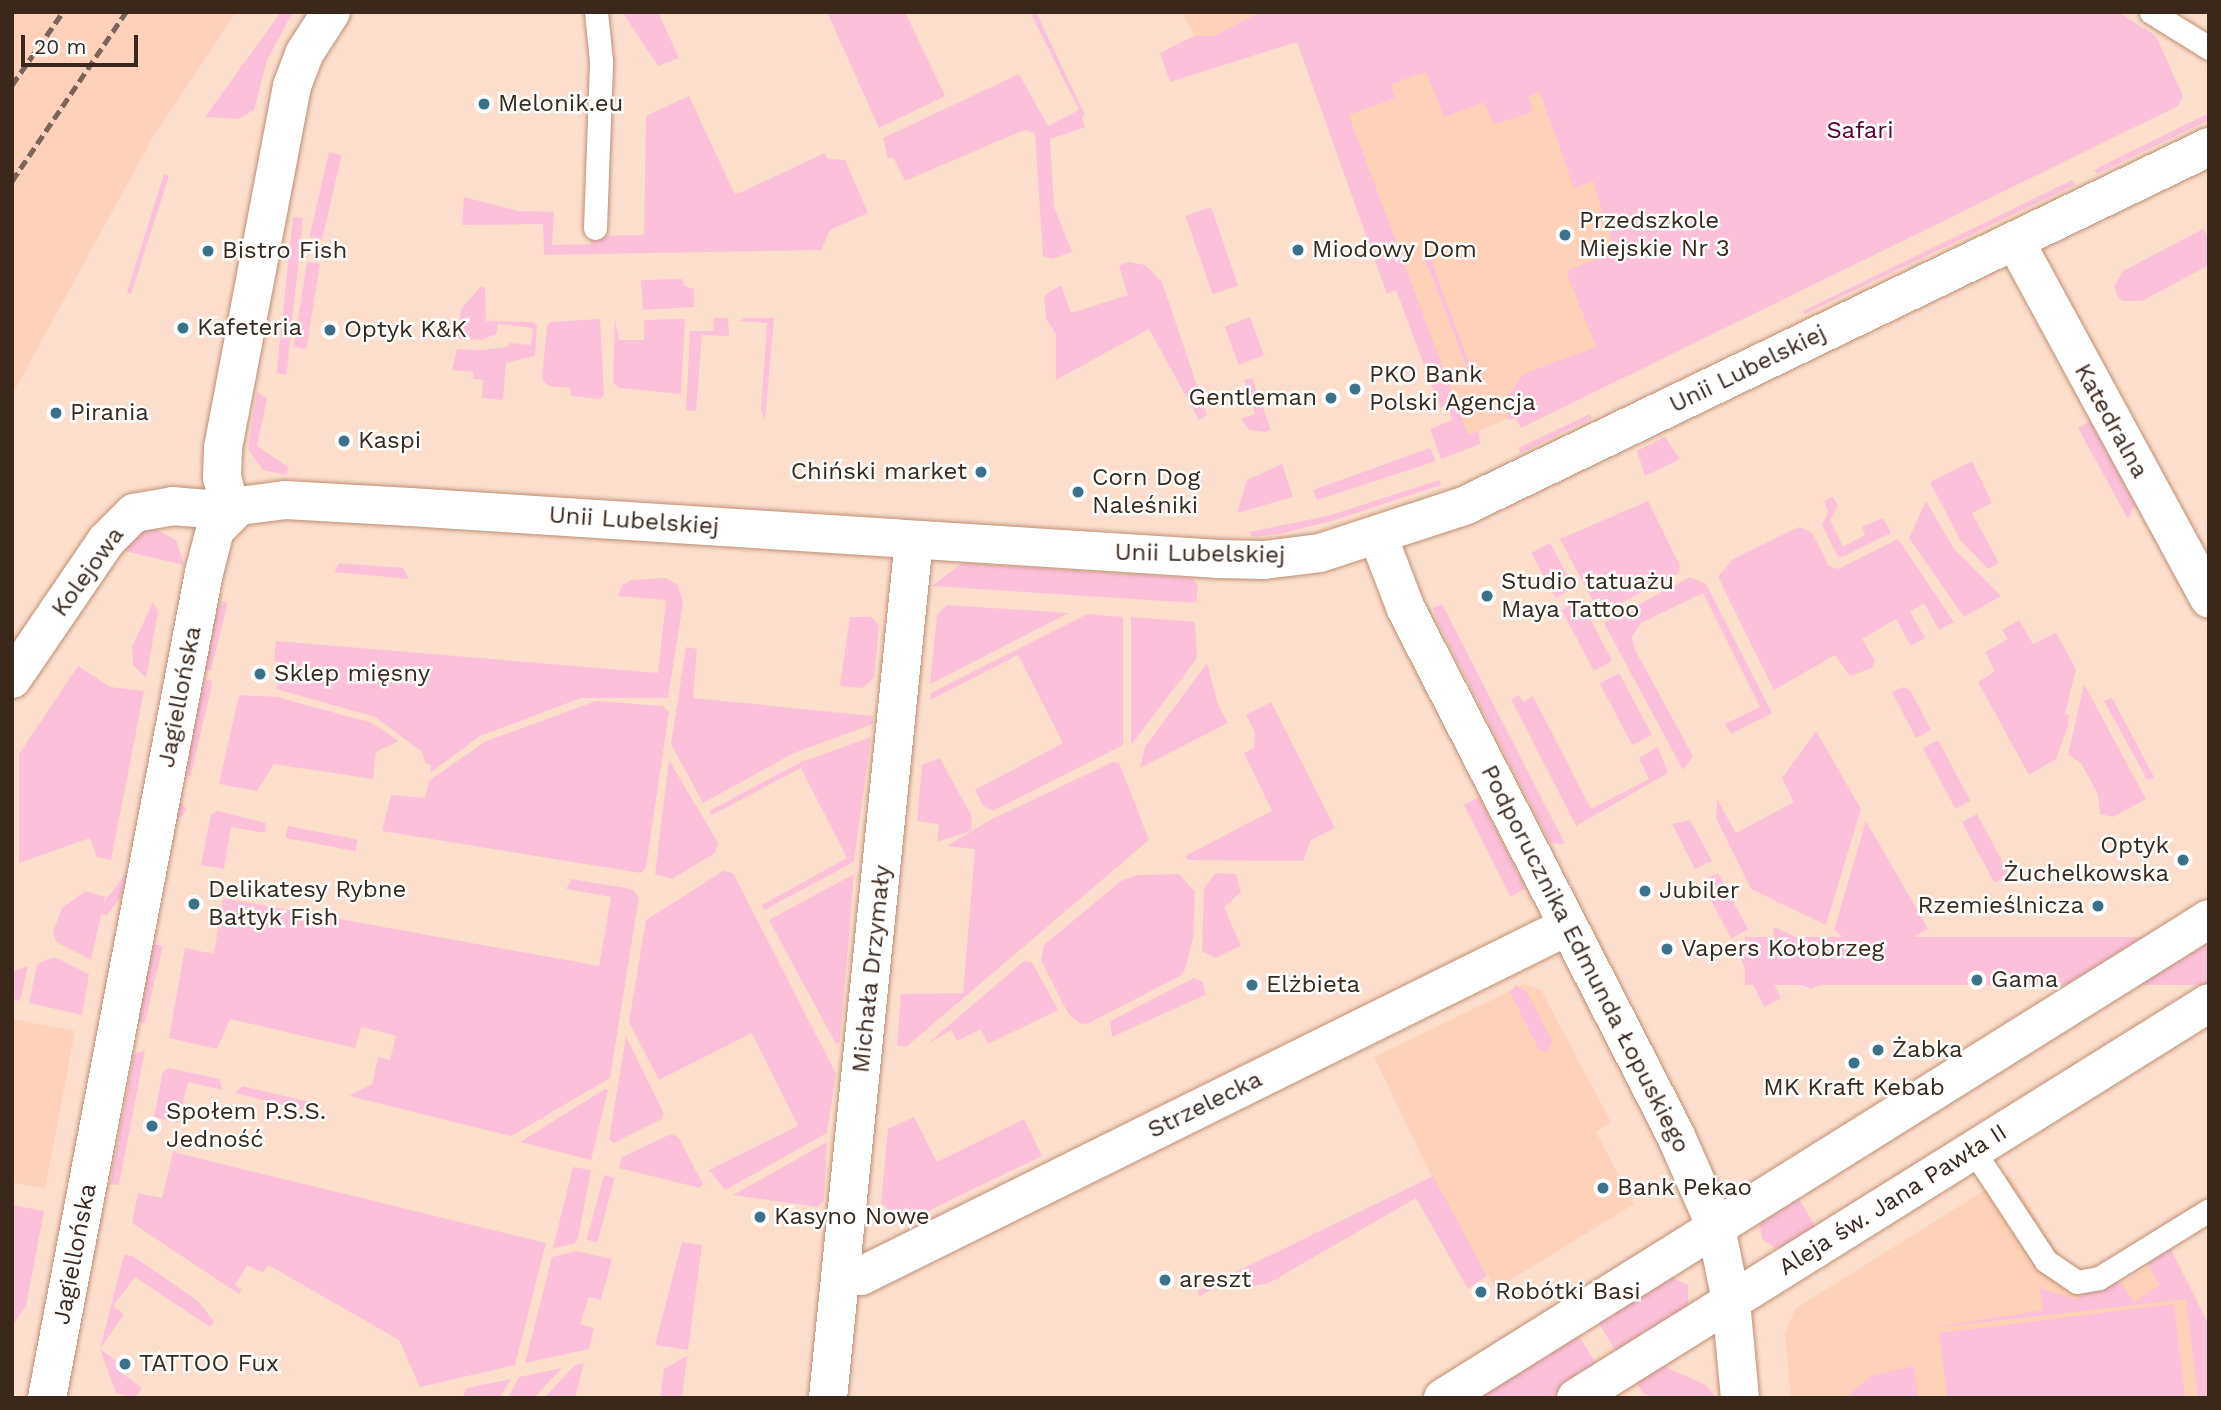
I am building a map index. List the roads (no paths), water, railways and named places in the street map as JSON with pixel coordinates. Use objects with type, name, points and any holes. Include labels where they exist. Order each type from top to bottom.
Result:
[{"type":"street","points":[[231,512],[222,478],[223,448],[292,86],[304,54],[331,12]]},
{"type":"street","name":"Unii Lubelskiej","points":[[231,512],[248,502],[285,500],[1264,560],[1320,553],[1464,506],[2209,146]]},
{"type":"street","name":"Katedralna","points":[[2015,241],[2209,599]]},
{"type":"street","name":"Kolejowa","points":[[12,679],[119,525],[141,511],[172,506],[231,512]]},
{"type":"street","name":"Jagiellońska","points":[[47,1398],[204,573],[215,530],[231,512]]},
{"type":"street","name":"Podporucznika Edmunda Łopuskiego","points":[[1378,536],[1401,599],[1549,865],[1568,926],[1675,1134],[1716,1227],[1731,1301],[1740,1398]]},
{"type":"street","name":"Michała Drzymały","points":[[828,1398],[914,540]]},
{"type":"street","points":[[1443,1398],[2209,919]]},
{"type":"street","name":"Strzelecka","points":[[840,1276],[861,1276],[1568,926]]},
{"type":"street","name":"Aleja św. Jana Pawła II","points":[[1576,1398],[2209,1003]]},
{"type":"lane","points":[[595,228],[601,61],[596,12]]},
{"type":"lane","points":[[2151,12],[2209,48]]},
{"type":"lane","points":[[1981,1162],[2046,1261],[2077,1282],[2099,1278],[2209,1210]]},
{"type":"railway","points":[[12,85],[63,12]]},
{"type":"railway","points":[[12,181],[126,12]]},
{"type":"place","name":"Melonik.eu","points":[[484,104]]},
{"type":"place","name":"Przedszkole Miejskie Nr 3","points":[[1565,235]]},
{"type":"place","name":"Miodowy Dom","points":[[1298,250]]},
{"type":"place","name":"Bistro Fish","points":[[208,251]]},
{"type":"place","name":"Kafeteria","points":[[183,328]]},
{"type":"place","name":"Optyk K&K","points":[[330,330]]},
{"type":"place","name":"PKO Bank Polski Agencja","points":[[1355,389]]},
{"type":"place","name":"Gentleman","points":[[1331,398]]},
{"type":"place","name":"Pirania","points":[[56,413]]},
{"type":"place","name":"Kaspi","points":[[344,441]]},
{"type":"place","name":"Chiński market","points":[[981,472]]},
{"type":"place","name":"Corn Dog Naleśniki","points":[[1078,492]]},
{"type":"place","name":"Studio tatuażu Maya Tattoo","points":[[1487,596]]},
{"type":"place","name":"Sklep mięsny","points":[[260,674]]},
{"type":"place","name":"Optyk Żuchelkowska","points":[[2183,860]]},
{"type":"place","name":"Jubiler","points":[[1645,891]]},
{"type":"place","name":"Delikatesy Rybne Bałtyk Fish","points":[[194,904]]},
{"type":"place","name":"Rzemieślnicza","points":[[2098,906]]},
{"type":"place","name":"Vapers Kołobrzeg","points":[[1667,949]]},
{"type":"place","name":"Gama","points":[[1977,980]]},
{"type":"place","name":"Elżbieta","points":[[1252,985]]},
{"type":"place","name":"Żabka","points":[[1878,1050]]},
{"type":"place","name":"MK Kraft Kebab","points":[[1854,1063]]},
{"type":"place","name":"Społem P.S.S. Jedność","points":[[152,1126]]},
{"type":"place","name":"Bank Pekao","points":[[1603,1188]]},
{"type":"place","name":"Kasyno Nowe","points":[[760,1217]]},
{"type":"place","name":"areszt","points":[[1165,1280]]},
{"type":"place","name":"Robótki Basi","points":[[1481,1292]]},
{"type":"place","name":"TATTOO Fux","points":[[125,1364]]},
{"type":"park label","name":"Safari","points":[[1860,131]]}]
